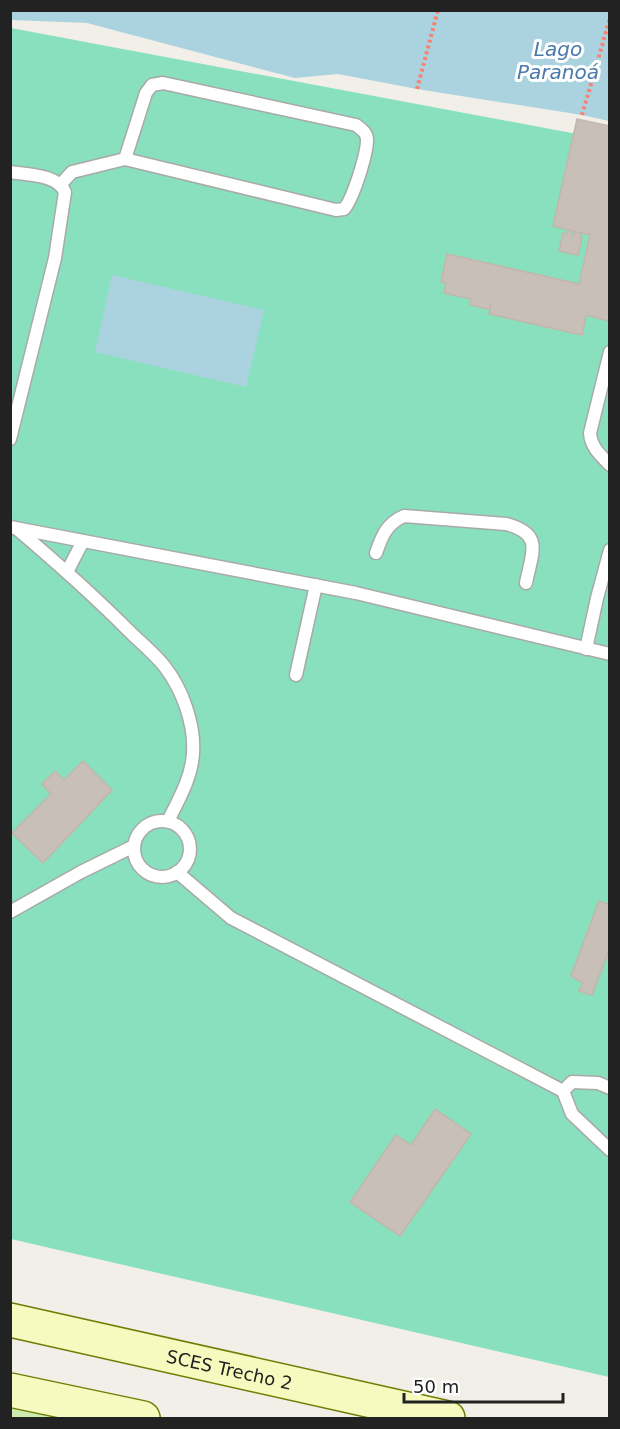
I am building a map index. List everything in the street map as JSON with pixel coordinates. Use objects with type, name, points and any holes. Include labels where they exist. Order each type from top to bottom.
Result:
[{"type":"main road","name":"SCES Trecho 2","points":[[10,1320],[379,1411],[448,1419]]},
{"type":"main road","points":[[10,1389],[143,1419]]},
{"type":"lane","points":[[62,184],[72,172],[125,159],[336,210],[344,209],[349,204],[361,169],[367,139],[364,131],[356,125],[163,83],[152,85],[146,93],[125,159]]},
{"type":"lane","points":[[10,172],[54,180],[62,184],[64,192],[55,258],[10,439]]},
{"type":"lane","points":[[609,352],[590,432],[591,441],[596,450],[609,465]]},
{"type":"lane","points":[[376,553],[383,532],[392,522],[404,516],[506,524],[521,528],[529,534],[533,544],[526,583]]},
{"type":"lane","points":[[13,528],[356,592],[609,654]]},
{"type":"lane","points":[[13,528],[67,572],[164,666],[181,693],[190,726],[193,752],[190,769],[168,821]]},
{"type":"lane","points":[[67,572],[83,541]]},
{"type":"lane","points":[[586,649],[609,550]]},
{"type":"lane","points":[[296,675],[316,585]]},
{"type":"lane","points":[[156,821],[168,821],[180,827],[187,837],[190,850],[186,863],[177,872],[165,876],[153,875],[142,869],[135,858],[134,846],[137,835],[145,826],[156,821]]},
{"type":"lane","points":[[10,912],[81,872],[134,846]]},
{"type":"lane","points":[[177,872],[231,918],[563,1091],[572,1114],[609,1150]]},
{"type":"lane","points":[[563,1091],[572,1082],[598,1083],[609,1088]]},
{"type":"path","points":[[417,89],[438,10]]},
{"type":"path","points":[[582,115],[609,18]]},
{"type":"green space","points":[[11,28],[609,140],[609,1377],[11,1239]]},
{"type":"green space","points":[[11,1406],[68,1418],[11,1418]]},
{"type":"water","name":"Lago Paranoá","points":[[11,10],[609,11],[609,121],[338,74],[295,78],[87,23],[11,20]]},
{"type":"water","points":[[112,275],[264,310],[246,387],[95,352]]},
{"type":"building","points":[[577,119],[610,126],[609,321],[586,315],[582,335],[489,314],[491,304],[489,309],[474,306],[470,304],[471,299],[444,293],[446,284],[441,282],[447,254],[579,284],[590,235],[553,226]]},
{"type":"building","points":[[568,230],[572,231],[571,235],[574,236],[575,232],[581,233],[578,255],[559,251],[563,233],[567,234]]},
{"type":"building","points":[[83,761],[112,790],[43,863],[12,833],[51,794],[42,784],[55,771],[64,780]]},
{"type":"building","points":[[599,901],[610,905],[610,948],[592,995],[579,991],[583,983],[571,976]]},
{"type":"building","points":[[435,1109],[471,1134],[400,1236],[350,1202],[396,1135],[411,1145]]}]
